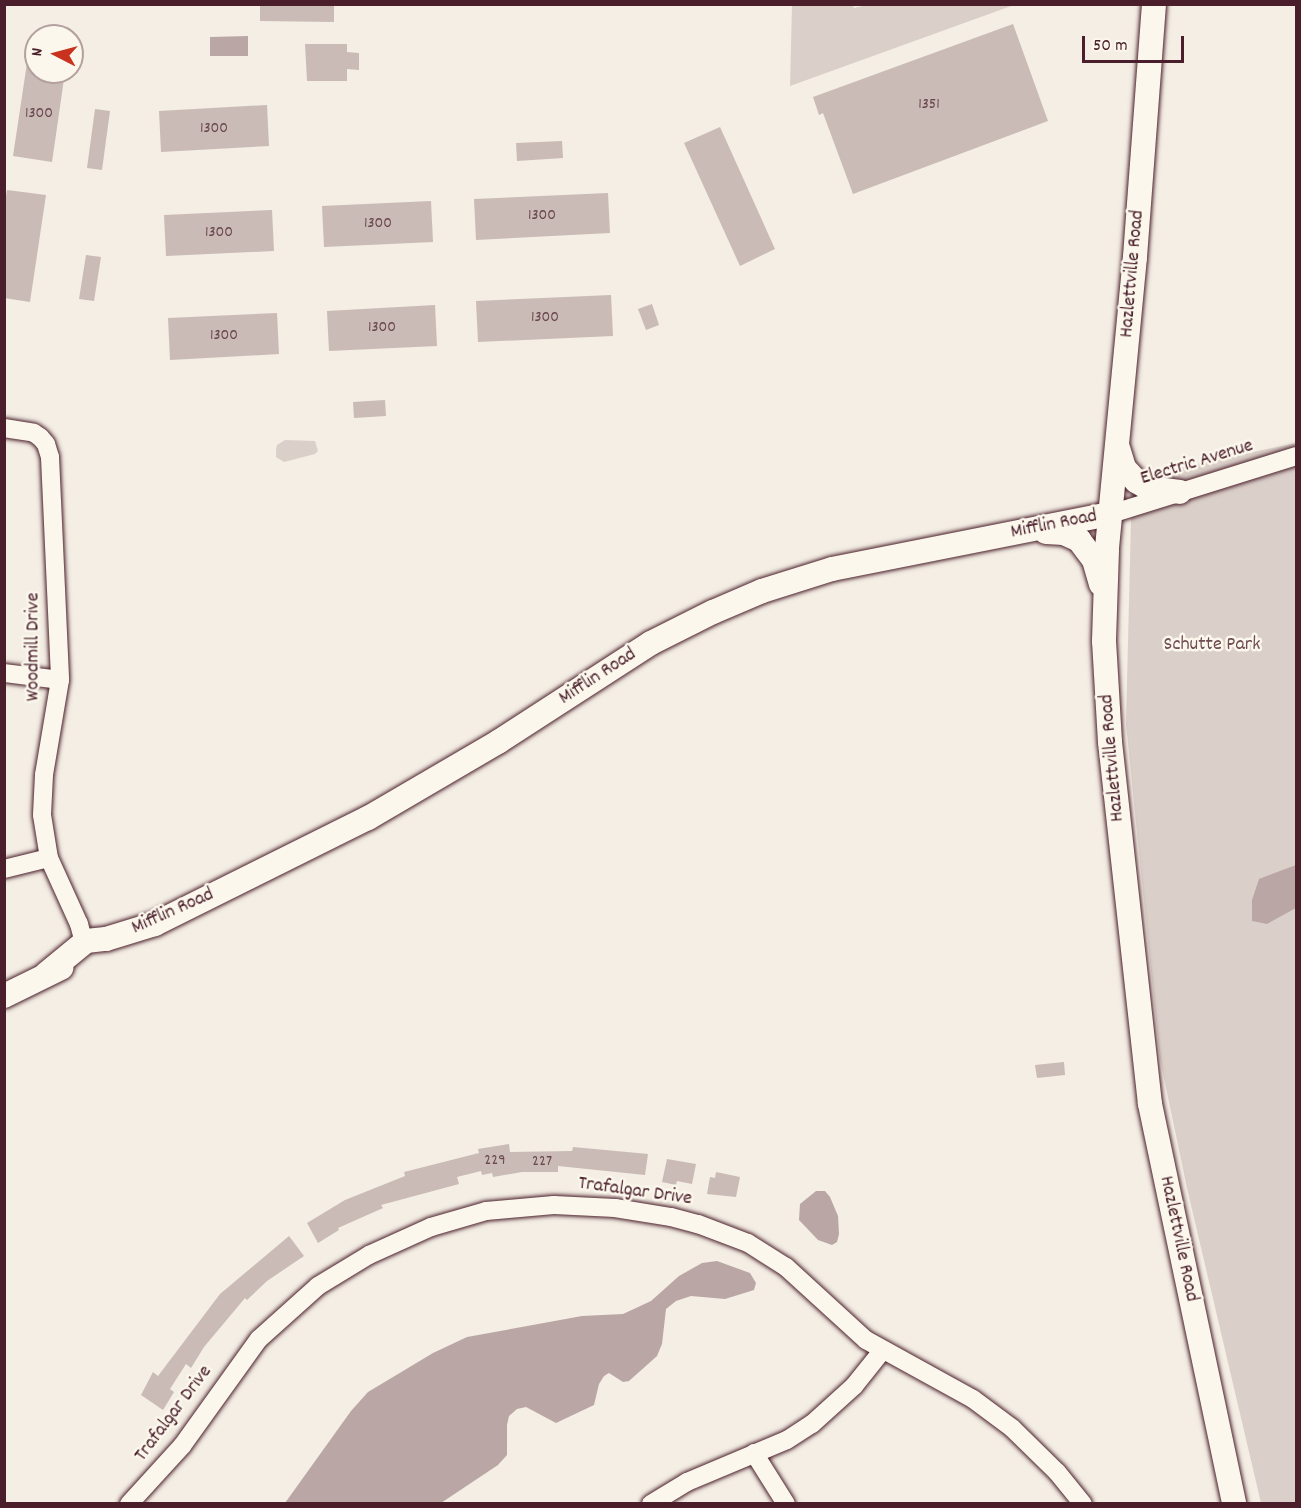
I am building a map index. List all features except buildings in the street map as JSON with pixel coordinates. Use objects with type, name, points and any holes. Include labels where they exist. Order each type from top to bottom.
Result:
[{"type":"main road","name":"Hazlettville Road","points":[[1154,4],[1136,257],[1117,446],[1105,603],[1110,742],[1150,1104],[1234,1503]]},
{"type":"main road","points":[[1117,446],[1124,468],[1136,481],[1148,488],[1180,492]]},
{"type":"main road","name":"Mifflin Road","points":[[4,996],[46,974],[89,944],[155,924],[368,818],[479,754],[651,643],[713,612],[762,591],[832,569],[1111,514]]},
{"type":"main road","points":[[1025,531],[1064,533],[1079,540],[1094,560],[1105,603]]},
{"type":"street","name":"Woodmill Drive","points":[[4,428],[40,437],[50,457],[60,680],[41,796],[44,836],[49,858],[89,944]]},
{"type":"street","name":"Electric Avenue","points":[[1111,514],[1296,456]]},
{"type":"street","points":[[4,673],[60,680]]},
{"type":"street","points":[[4,868],[49,858]]},
{"type":"street","name":"Trafalgar Drive","points":[[129,1503],[182,1446],[259,1340],[299,1301],[343,1269],[396,1241],[431,1227],[486,1211],[554,1205],[615,1208],[671,1217],[726,1233],[786,1267],[851,1329],[882,1351],[945,1383],[994,1413],[1030,1444],[1083,1503]]},
{"type":"street","points":[[651,1503],[687,1482],[787,1440],[834,1407],[882,1351]]},
{"type":"street","points":[[754,1453],[786,1503]]},
{"type":"green space","points":[[792,5],[853,5],[854,8],[867,5],[1014,5],[790,86]]},
{"type":"green space","points":[[285,440],[315,441],[318,451],[315,454],[284,462],[276,457],[276,450],[277,445]]},
{"type":"green space","name":"Schutte Park","points":[[1296,443],[1296,1503],[1261,1503],[1187,1188],[1160,1059],[1126,724],[1132,478]]},
{"type":"shaded area","points":[[248,36],[248,56],[210,56],[210,37]]},
{"type":"shaded area","points":[[1296,865],[1296,908],[1267,924],[1252,921],[1252,900],[1259,879]]},
{"type":"shaded area","points":[[816,1191],[825,1191],[838,1216],[839,1234],[837,1242],[832,1245],[818,1240],[799,1220],[800,1204]]},
{"type":"shaded area","points":[[717,1261],[750,1273],[756,1283],[754,1290],[725,1299],[691,1296],[676,1301],[666,1309],[662,1344],[657,1356],[629,1381],[623,1382],[609,1373],[604,1376],[599,1384],[594,1405],[556,1423],[526,1407],[517,1409],[509,1416],[507,1425],[507,1455],[498,1465],[441,1503],[285,1503],[351,1411],[368,1392],[433,1353],[467,1337],[582,1316],[623,1314],[651,1301],[679,1276],[702,1263]]}]
